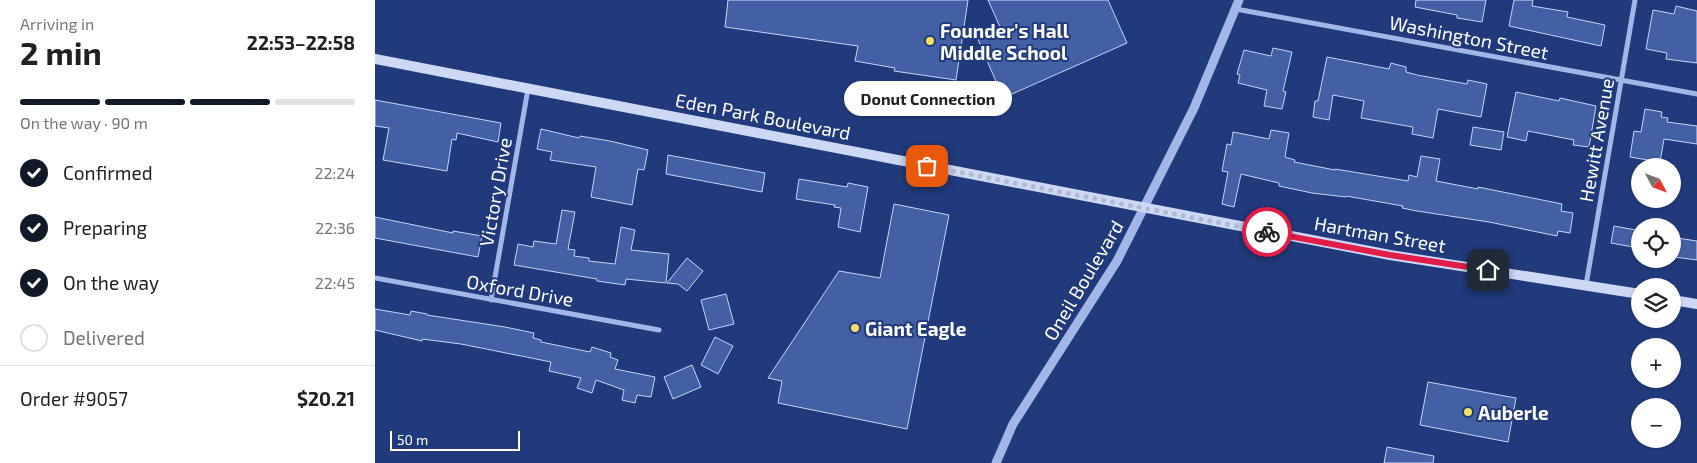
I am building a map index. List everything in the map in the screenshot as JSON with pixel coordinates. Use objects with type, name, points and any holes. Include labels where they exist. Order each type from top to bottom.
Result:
[{"type":"main road","name":"Eden Park Boulevard","points":[[375,59],[1144,208]]},
{"type":"main road","name":"Hartman Street","points":[[1144,208],[1390,255],[1631,292]]},
{"type":"main road","points":[[1681,301],[1697,304]]},
{"type":"street","name":"Hewitt Avenue","points":[[1586,285],[1635,0]]},
{"type":"street","name":"Washington Street","points":[[1238,4],[1697,94]]},
{"type":"street","name":"Oneil Boulevard","points":[[996,463],[1013,424],[1117,261],[1194,108],[1238,4]]},
{"type":"street","name":"Victory Drive","points":[[491,300],[528,88]]},
{"type":"street","name":"Oxford Drive","points":[[375,278],[659,330]]},
{"type":"building","name":"Founder's Hall Middle School","points":[[728,0],[968,0],[956,80],[894,71],[895,68],[855,61],[858,46],[725,27]]},
{"type":"building","name":"Founder's Hall Middle School","points":[[988,0],[1108,0],[1127,43],[1003,98],[977,37],[1000,27]]},
{"type":"building","points":[[1416,0],[1486,0],[1482,22],[1457,18],[1457,15],[1415,7]]},
{"type":"building","points":[[1514,0],[1533,0],[1532,6],[1568,12],[1567,17],[1605,25],[1601,46],[1509,26]]},
{"type":"building","points":[[1676,6],[1697,11],[1697,63],[1666,59],[1667,53],[1646,49],[1653,10],[1674,14]]},
{"type":"building","points":[[1273,48],[1292,52],[1283,91],[1286,92],[1282,109],[1264,106],[1267,90],[1238,83],[1240,75],[1237,74],[1244,50],[1271,56]]},
{"type":"building","points":[[1327,57],[1389,69],[1391,63],[1406,67],[1406,72],[1417,75],[1467,84],[1468,80],[1487,84],[1481,117],[1438,109],[1433,138],[1412,134],[1413,127],[1361,118],[1364,101],[1333,95],[1329,120],[1313,117],[1315,101],[1318,101]]},
{"type":"building","points":[[1516,92],[1559,101],[1560,98],[1596,106],[1589,147],[1573,145],[1574,140],[1528,131],[1526,141],[1507,137]]},
{"type":"building","points":[[375,100],[501,123],[498,142],[457,133],[456,140],[452,139],[447,171],[383,160],[389,128],[375,126]]},
{"type":"building","points":[[1645,109],[1662,112],[1661,117],[1668,118],[1667,122],[1697,126],[1697,144],[1664,139],[1661,158],[1630,157],[1634,131],[1641,132]]},
{"type":"building","points":[[1473,127],[1504,132],[1501,150],[1470,145]]},
{"type":"building","points":[[541,129],[579,138],[580,136],[610,141],[648,150],[644,170],[638,169],[632,205],[591,197],[596,167],[550,160],[552,152],[537,149]]},
{"type":"building","points":[[1271,130],[1289,133],[1285,157],[1295,160],[1294,162],[1335,170],[1408,181],[1409,175],[1417,177],[1421,156],[1440,159],[1436,181],[1478,189],[1478,187],[1562,204],[1561,211],[1573,213],[1570,233],[1558,231],[1557,236],[1489,222],[1402,208],[1403,206],[1346,196],[1312,193],[1279,186],[1279,183],[1241,174],[1234,207],[1222,204],[1228,172],[1222,171],[1227,144],[1231,145],[1233,132],[1269,139]]},
{"type":"building","points":[[668,155],[765,173],[762,192],[666,174]]},
{"type":"building","points":[[799,179],[847,187],[848,183],[868,187],[860,232],[838,227],[841,208],[834,207],[835,205],[796,199]]},
{"type":"building","points":[[894,204],[949,215],[907,429],[778,403],[782,381],[768,378],[839,271],[880,278]]},
{"type":"building","points":[[562,210],[575,212],[568,249],[575,250],[574,256],[589,258],[589,261],[615,264],[621,227],[635,230],[631,250],[669,254],[666,283],[626,279],[625,285],[514,265],[518,244],[533,247],[534,241],[556,244]]},
{"type":"building","points":[[375,217],[453,233],[453,231],[482,236],[478,257],[375,238]]},
{"type":"building","points":[[1614,226],[1631,229],[1631,247],[1611,243]]},
{"type":"building","points":[[1681,239],[1697,241],[1697,260],[1681,258]]},
{"type":"building","points":[[687,258],[703,271],[687,291],[678,284],[667,283]]},
{"type":"building","points":[[726,294],[734,324],[709,330],[701,300]]},
{"type":"building","points":[[375,309],[410,315],[411,311],[505,327],[534,333],[533,338],[541,340],[541,342],[590,352],[592,347],[611,353],[610,357],[618,360],[615,369],[655,377],[651,397],[637,395],[635,403],[622,400],[624,390],[596,380],[592,393],[577,388],[581,378],[549,371],[551,362],[461,344],[422,339],[422,341],[375,330]]},
{"type":"building","points":[[715,337],[733,346],[718,374],[701,365]]},
{"type":"building","points":[[692,365],[701,387],[673,399],[664,377]]},
{"type":"building","name":"Auberle","points":[[1428,382],[1516,398],[1508,442],[1420,425]]},
{"type":"building","points":[[1387,447],[1434,456],[1433,463],[1384,463]]},
{"type":"way so far","points":[[927,166],[1267,232]]},
{"type":"place","name":"Founder's Hall Middle School","points":[[930,41]]},
{"type":"place","name":"Donut Connection","points":[[927,166]]},
{"type":"place","name":"Giant Eagle","points":[[855,328]]},
{"type":"place","name":"Auberle","points":[[1468,412]]},
{"type":"route","points":[[1267,232],[1390,255],[1488,270]]}]
